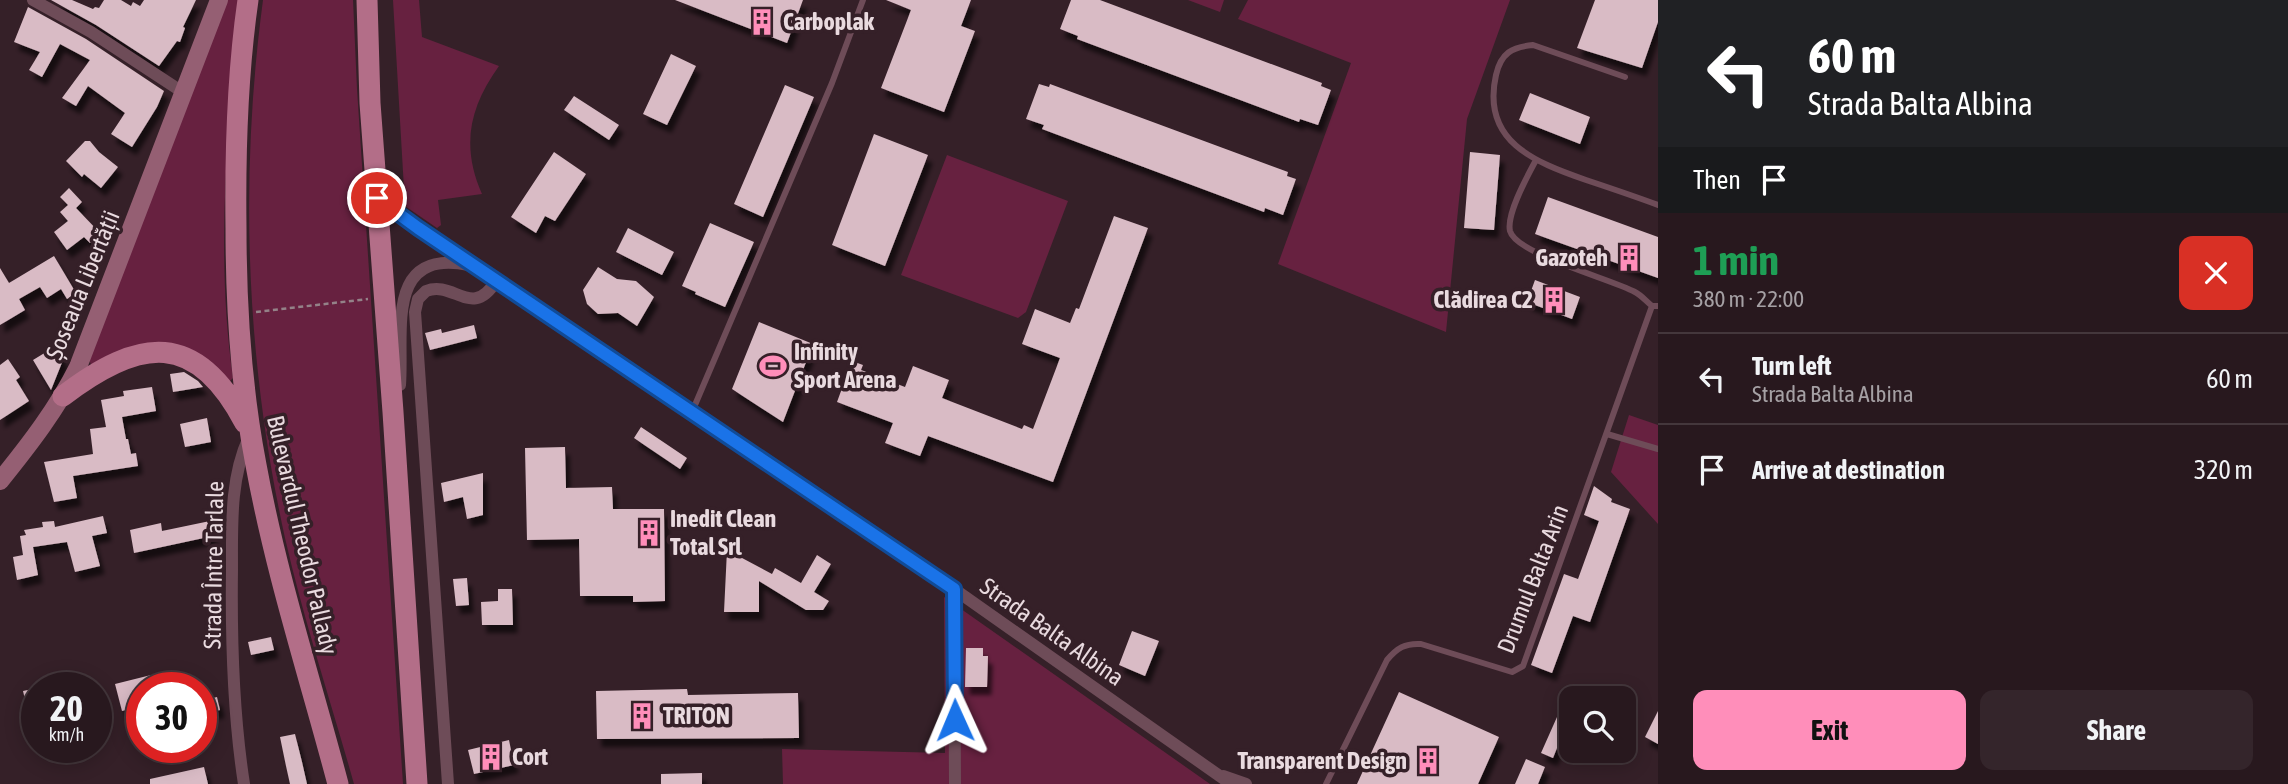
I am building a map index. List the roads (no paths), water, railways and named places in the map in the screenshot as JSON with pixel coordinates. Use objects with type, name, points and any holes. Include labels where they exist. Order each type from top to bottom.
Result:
[{"type":"main road","name":"Șoseaua Libertății","points":[[0,481],[63,396],[93,330],[219,0]]},
{"type":"main road","name":"Bulevardul Theodor Pallady","points":[[248,0],[238,98],[235,207],[237,314],[251,434],[276,561],[338,784]]},
{"type":"main road","points":[[367,0],[370,103],[417,784]]},
{"type":"main road","points":[[63,396],[95,373],[122,359],[144,353],[168,353],[192,360],[213,375],[251,434]]},
{"type":"street","points":[[33,0],[99,37],[184,93]]},
{"type":"street","name":"Strada Balta Albina","points":[[377,198],[473,266],[954,589],[1226,780],[1246,784]]},
{"type":"street","name":"Strada Balta Albina","points":[[393,412],[400,383],[401,308],[407,287],[421,270],[437,263],[457,262],[473,266]]},
{"type":"street","points":[[448,784],[415,312],[418,299],[426,291],[442,289],[466,298],[476,298],[486,295],[496,281]]},
{"type":"street","name":"Strada Între Tarlale","points":[[244,784],[234,695],[232,553],[236,477],[243,449],[251,434]]},
{"type":"street","points":[[954,589],[955,784]]},
{"type":"lane","points":[[691,413],[832,83],[863,0]]},
{"type":"lane","points":[[1625,77],[1533,45],[1517,46],[1505,53],[1498,65],[1493,109],[1501,130],[1517,148],[1535,160],[1658,205]]},
{"type":"lane","points":[[1535,160],[1512,213],[1510,230],[1517,241],[1532,252],[1639,294],[1655,306]]},
{"type":"lane","name":"Drumul Balta Arin","points":[[1326,784],[1387,660],[1401,646],[1421,644],[1512,672],[1523,666],[1655,306]]},
{"type":"lane","points":[[1607,434],[1658,449]]},
{"type":"place","name":"Carboplak","points":[[762,22]]},
{"type":"place","name":"Gazoteh","points":[[1629,258]]},
{"type":"place","name":"Clădirea C2","points":[[1554,300]]},
{"type":"place","name":"Infinity Sport Arena","points":[[773,366]]},
{"type":"place","name":"Inedit Clean Total Srl","points":[[649,533]]},
{"type":"place","name":"TRITON","points":[[642,716]]},
{"type":"place","name":"Cort","points":[[491,757]]},
{"type":"place","name":"Transparent Design","points":[[1428,761]]}]
